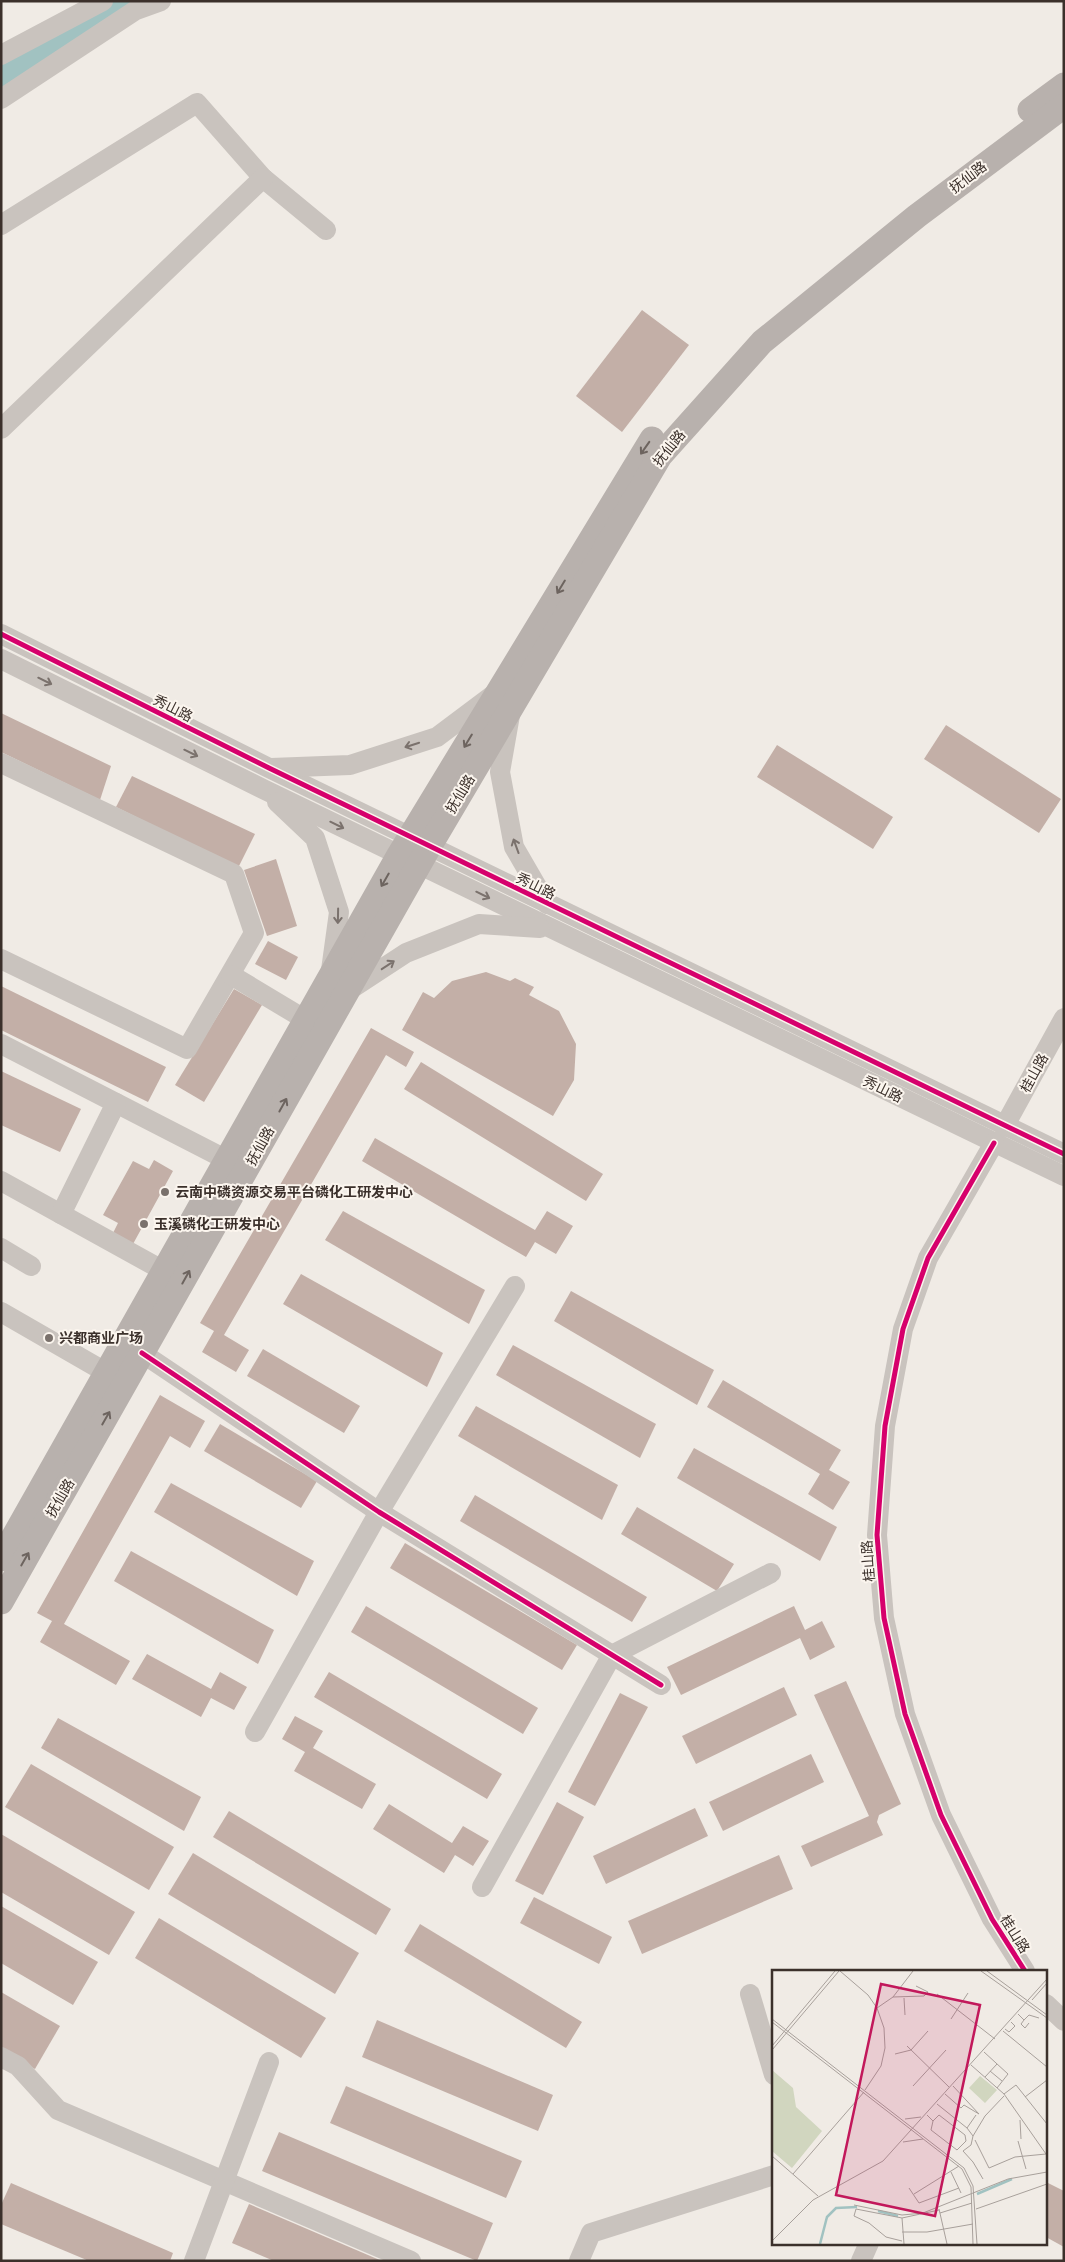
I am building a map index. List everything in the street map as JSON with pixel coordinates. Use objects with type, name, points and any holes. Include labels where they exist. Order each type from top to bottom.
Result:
[{"type":"main road","name":"抚仙路","points":[[505,699],[646,445],[750,329],[906,202],[1064,85]]},
{"type":"main road","name":"抚仙路","points":[[1,1602],[142,1353],[339,984],[414,851],[505,699],[660,456],[762,342],[917,216],[1064,106]]},
{"type":"main road","name":"抚仙路","points":[[1,1559],[306,1020],[339,984]]},
{"type":"street","points":[[1,55],[103,1]]},
{"type":"street","points":[[1,99],[136,10],[161,1]]},
{"type":"street","points":[[1,225],[197,103],[263,178],[326,230]]},
{"type":"street","points":[[1,429],[263,178]]},
{"type":"street","name":"秀山路","points":[[1,634],[268,768],[552,929],[999,1135],[1064,1154]]},
{"type":"street","name":"秀山路","points":[[1,660],[263,789],[547,904],[999,1135],[1064,1176]]},
{"type":"street","points":[[268,768],[350,765],[437,737],[505,699]]},
{"type":"street","points":[[505,699],[500,772],[514,847],[547,904]]},
{"type":"street","points":[[1,763],[234,874],[254,933],[186,1049],[1,959]]},
{"type":"street","points":[[263,789],[315,838],[340,912],[339,984],[406,953],[479,924],[552,929]]},
{"type":"street","points":[[231,975],[306,1020]]},
{"type":"street","name":"桂山路","points":[[1024,1970],[992,1919],[941,1815],[905,1714],[884,1618],[877,1535],[885,1426],[903,1329],[928,1258],[1064,1018]]},
{"type":"street","points":[[1,1044],[227,1160]]},
{"type":"street","points":[[61,1214],[116,1103]]},
{"type":"street","points":[[1,1181],[164,1271]]},
{"type":"street","points":[[1,1248],[31,1266]]},
{"type":"street","points":[[255,1732],[378,1512],[515,1286]]},
{"type":"street","points":[[1,1312],[107,1373]]},
{"type":"street","points":[[142,1353],[378,1512],[661,1685]]},
{"type":"street","points":[[482,1887],[612,1655],[771,1572]]},
{"type":"street","points":[[750,1994],[772,2067]]},
{"type":"street","points":[[1048,2006],[1064,2021]]},
{"type":"street","points":[[1,2058],[18,2066],[58,2110],[411,2261]]},
{"type":"street","points":[[194,2261],[269,2062]]},
{"type":"street","points":[[579,2261],[591,2232],[772,2176]]},
{"type":"street","points":[[861,2261],[869,2244]]},
{"type":"building","points":[[642,310],[689,345],[622,432],[576,396]]},
{"type":"building","points":[[1,713],[111,766],[100,800],[1,752]]},
{"type":"building","points":[[946,725],[1061,799],[1039,833],[924,759]]},
{"type":"building","points":[[777,745],[893,817],[873,849],[757,777]]},
{"type":"building","points":[[132,776],[255,834],[238,868],[116,807]]},
{"type":"building","points":[[276,859],[297,926],[267,936],[244,870]]},
{"type":"building","points":[[268,941],[298,957],[286,980],[255,964]]},
{"type":"building","points":[[486,972],[510,981],[515,978],[534,987],[529,995],[559,1011],[576,1044],[574,1080],[553,1116],[402,1030],[423,992],[434,998],[452,981]]},
{"type":"building","points":[[1,986],[166,1067],[148,1102],[1,1030]]},
{"type":"building","points":[[234,989],[262,1005],[204,1102],[175,1085]]},
{"type":"building","points":[[371,1028],[414,1052],[406,1067],[386,1055],[224,1335],[249,1350],[236,1372],[202,1352],[214,1331],[200,1323]]},
{"type":"building","points":[[421,1062],[603,1174],[586,1201],[404,1089]]},
{"type":"building","points":[[1,1071],[81,1109],[60,1152],[1,1125]]},
{"type":"building","points":[[375,1138],[535,1230],[547,1211],[573,1226],[556,1254],[535,1242],[526,1257],[362,1161]]},
{"type":"building","points":[[154,1160],[173,1171],[133,1244],[113,1233],[118,1223],[103,1215],[133,1161],[149,1169]]},
{"type":"building","points":[[343,1211],[485,1290],[469,1324],[325,1240]]},
{"type":"building","points":[[301,1274],[443,1353],[427,1387],[283,1304]]},
{"type":"building","points":[[571,1291],[714,1370],[697,1405],[554,1321]]},
{"type":"building","points":[[513,1345],[656,1424],[640,1458],[496,1375]]},
{"type":"building","points":[[263,1349],[360,1406],[344,1433],[247,1376]]},
{"type":"building","points":[[723,1380],[841,1450],[829,1470],[850,1482],[833,1510],[808,1494],[820,1474],[707,1407]]},
{"type":"building","points":[[160,1395],[205,1421],[190,1448],[170,1436],[64,1624],[130,1661],[116,1685],[40,1642],[52,1621],[37,1613]]},
{"type":"building","points":[[476,1406],[618,1485],[602,1520],[458,1436]]},
{"type":"building","points":[[220,1424],[317,1481],[301,1508],[204,1451]]},
{"type":"building","points":[[694,1448],[837,1527],[820,1561],[677,1478]]},
{"type":"building","points":[[171,1483],[314,1561],[297,1596],[154,1512]]},
{"type":"building","points":[[475,1495],[647,1597],[632,1622],[460,1521]]},
{"type":"building","points":[[637,1507],[734,1564],[717,1591],[621,1534]]},
{"type":"building","points":[[405,1543],[577,1645],[562,1670],[390,1568]]},
{"type":"building","points":[[131,1551],[274,1630],[258,1664],[114,1581]]},
{"type":"building","points":[[366,1606],[538,1708],[523,1734],[351,1632]]},
{"type":"building","points":[[794,1606],[805,1630],[822,1621],[835,1647],[810,1660],[800,1638],[681,1695],[667,1667]]},
{"type":"building","points":[[147,1654],[211,1689],[220,1672],[247,1687],[234,1710],[211,1698],[201,1717],[132,1679]]},
{"type":"building","points":[[329,1672],[502,1774],[487,1799],[314,1697]]},
{"type":"building","points":[[846,1681],[901,1804],[879,1815],[877,1822],[883,1835],[811,1867],[801,1846],[869,1816],[814,1695]]},
{"type":"building","points":[[784,1687],[797,1715],[696,1764],[682,1736]]},
{"type":"building","points":[[620,1693],[648,1707],[595,1806],[568,1792]]},
{"type":"building","points":[[295,1716],[323,1731],[313,1748],[376,1784],[362,1809],[294,1771],[305,1752],[282,1739]]},
{"type":"building","points":[[58,1718],[201,1797],[184,1831],[41,1748]]},
{"type":"building","points":[[811,1754],[824,1782],[723,1831],[709,1802]]},
{"type":"building","points":[[31,1764],[174,1847],[149,1890],[5,1807]]},
{"type":"building","points":[[557,1802],[584,1817],[543,1895],[515,1881]]},
{"type":"building","points":[[389,1804],[452,1843],[463,1826],[489,1841],[473,1866],[455,1855],[444,1873],[373,1829]]},
{"type":"building","points":[[695,1808],[708,1836],[606,1884],[593,1856]]},
{"type":"building","points":[[229,1811],[391,1909],[376,1935],[213,1837]]},
{"type":"building","points":[[1,1834],[135,1912],[109,1955],[1,1892]]},
{"type":"building","points":[[193,1853],[359,1953],[335,1994],[168,1894]]},
{"type":"building","points":[[779,1855],[793,1889],[642,1954],[628,1921]]},
{"type":"building","points":[[534,1897],[612,1937],[599,1964],[520,1923]]},
{"type":"building","points":[[1,1906],[98,1962],[73,2005],[1,1963]]},
{"type":"building","points":[[159,1918],[326,2018],[301,2058],[135,1958]]},
{"type":"building","points":[[420,1924],[582,2022],[566,2048],[404,1951]]},
{"type":"building","points":[[1,1992],[60,2026],[35,2069],[1,2050]]},
{"type":"building","points":[[377,2020],[553,2095],[538,2131],[362,2057]]},
{"type":"building","points":[[346,2086],[522,2161],[506,2198],[330,2123]]},
{"type":"building","points":[[279,2132],[493,2223],[477,2261],[262,2171]]},
{"type":"building","points":[[11,2183],[173,2253],[170,2261],[89,2261],[1,2224],[1,2205]]},
{"type":"building","points":[[1048,2183],[1064,2191],[1064,2247],[1048,2238]]},
{"type":"building","points":[[249,2204],[382,2261],[274,2261],[232,2243]]},
{"type":"waterway","points":[[1,82],[124,1]]},
{"type":"cycle path","points":[[1,634],[269,768],[1064,1154]]},
{"type":"cycle path","points":[[994,1143],[928,1258],[903,1329],[885,1426],[877,1535],[884,1618],[905,1714],[941,1815],[992,1919],[1024,1970]]},
{"type":"cycle path","points":[[142,1353],[379,1512],[661,1685]]},
{"type":"place","name":"云南中磷资源交易平台磷化工研发中心","points":[[165,1192]]},
{"type":"place","name":"玉溪磷化工研发中心","points":[[144,1224]]},
{"type":"place","name":"兴都商业广场","points":[[49,1338]]}]
